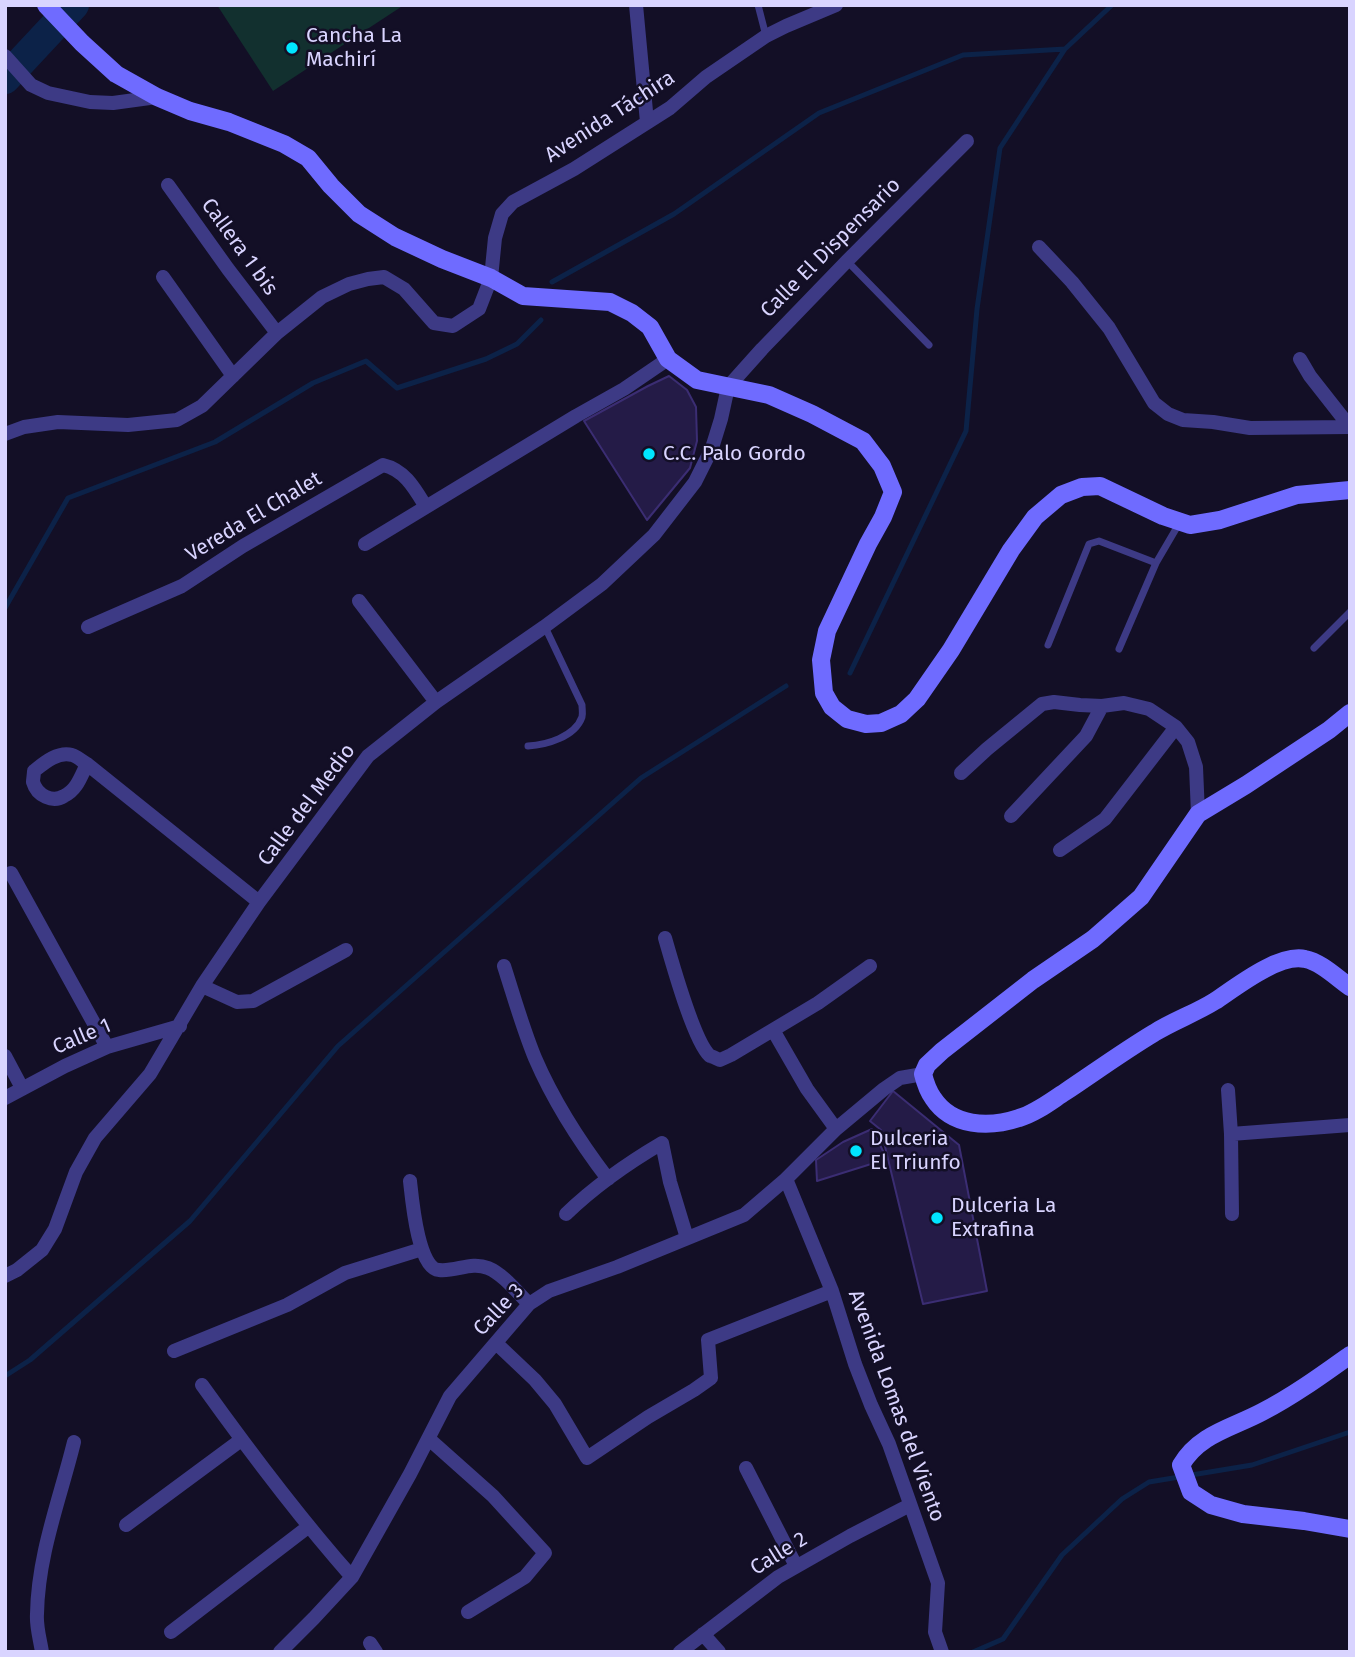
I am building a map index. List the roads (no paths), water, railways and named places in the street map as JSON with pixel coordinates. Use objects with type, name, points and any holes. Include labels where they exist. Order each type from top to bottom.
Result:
[{"type":"main road","points":[[46,5],[116,74],[157,97],[190,111],[229,122],[284,144],[308,159],[359,214],[386,232],[442,259],[491,278],[523,296],[610,302],[632,313],[650,327],[668,359],[697,380],[781,400],[863,441],[882,466],[893,492],[827,631],[821,660],[824,693],[832,707],[847,719],[866,724],[881,723],[901,714],[917,699],[951,650],[1011,550],[1035,517],[1061,495],[1083,487],[1100,486],[1163,516],[1190,525],[1220,520],[1297,495],[1350,490]]},
{"type":"main road","points":[[1350,713],[1329,730],[1198,814],[1140,897],[1093,939],[1033,980],[942,1051],[927,1065],[923,1073],[933,1098],[946,1113],[964,1122],[1003,1122],[1021,1118],[1042,1107],[1156,1032],[1212,1003],[1271,966],[1289,959],[1304,958],[1350,987]]},
{"type":"main road","points":[[1350,1355],[1263,1412],[1202,1441],[1188,1452],[1181,1465],[1191,1492],[1210,1505],[1243,1514],[1350,1529]]},
{"type":"street","points":[[636,5],[647,122]]},
{"type":"street","name":"Avenida Táchira","points":[[276,334],[323,297],[349,284],[384,277],[404,289],[434,323],[453,326],[479,309],[491,278],[495,238],[502,214],[513,202],[574,169],[670,108],[706,77],[766,36],[836,5]]},
{"type":"street","points":[[5,56],[32,85],[48,93],[90,102],[113,103],[157,97]]},
{"type":"street","name":"Calle El Dispensario","points":[[728,387],[847,261],[967,141]]},
{"type":"street","name":"Callera 1 bis","points":[[168,185],[276,334]]},
{"type":"street","points":[[1039,247],[1110,328],[1154,403],[1168,414],[1183,420],[1250,428],[1350,427]]},
{"type":"street","points":[[163,277],[233,376]]},
{"type":"street","points":[[5,434],[24,427],[58,422],[128,425],[177,420],[202,406],[276,334]]},
{"type":"street","points":[[365,544],[624,389],[668,359]]},
{"type":"street","points":[[1300,359],[1350,427]]},
{"type":"street","name":"Calle del Medio","points":[[5,1276],[42,1250],[55,1229],[76,1172],[95,1138],[150,1074],[202,986],[259,902],[368,756],[436,702],[602,584],[654,536],[695,482],[712,448],[728,387]]},
{"type":"street","name":"Vereda El Chalet","points":[[88,627],[182,586],[243,546],[383,465],[400,472],[412,484],[426,507]]},
{"type":"street","points":[[359,601],[436,702]]},
{"type":"street","points":[[961,773],[1042,704],[1054,702],[1102,706],[1124,703],[1149,709],[1177,727],[1188,742],[1196,767],[1198,814]]},
{"type":"street","points":[[1011,816],[1086,736],[1102,706]]},
{"type":"street","points":[[1060,850],[1104,819],[1177,727]]},
{"type":"street","points":[[87,764],[259,902]]},
{"type":"street","points":[[11,873],[107,1047]]},
{"type":"street","points":[[665,938],[702,1044],[711,1056],[720,1060],[818,1003],[870,966]]},
{"type":"street","points":[[202,986],[237,1002],[253,1001],[346,950]]},
{"type":"street","points":[[504,966],[535,1058],[562,1112],[608,1179]]},
{"type":"street","name":"Calle 1","points":[[5,1098],[107,1047],[180,1026]]},
{"type":"street","points":[[773,1030],[807,1089],[836,1129]]},
{"type":"street","points":[[5,1056],[22,1088]]},
{"type":"street","name":"Calle 3","points":[[280,1652],[352,1577],[450,1396],[529,1304],[549,1291],[617,1267],[744,1215],[884,1088],[900,1078],[923,1073]]},
{"type":"street","points":[[1228,1090],[1232,1214]]},
{"type":"street","points":[[1231,1134],[1350,1125]]},
{"type":"street","points":[[566,1214],[582,1198],[638,1156],[662,1143],[670,1182],[687,1238]]},
{"type":"street","name":"Avenida Lomas del Viento","points":[[786,1178],[832,1291],[855,1364],[889,1444],[938,1583],[935,1632],[942,1652]]},
{"type":"street","points":[[410,1181],[422,1249],[432,1268],[439,1270],[471,1265],[488,1268],[504,1279],[529,1304]]},
{"type":"street","points":[[174,1351],[287,1305],[345,1273],[422,1249]]},
{"type":"street","points":[[496,1343],[535,1380],[555,1404],[587,1458],[711,1378],[708,1340],[832,1291]]},
{"type":"street","points":[[202,1385],[308,1527],[352,1577]]},
{"type":"street","points":[[429,1439],[493,1496],[545,1553],[525,1577],[468,1612]]},
{"type":"street","points":[[126,1525],[241,1440]]},
{"type":"street","points":[[42,1652],[36,1616],[40,1573],[74,1442]]},
{"type":"street","points":[[746,1468],[796,1566]]},
{"type":"street","name":"Calle 2","points":[[680,1652],[778,1577],[910,1505]]},
{"type":"street","points":[[171,1632],[308,1527]]},
{"type":"street","points":[[702,1634],[719,1652]]},
{"type":"lane","points":[[758,5],[766,36]]},
{"type":"lane","points":[[847,261],[929,345]]},
{"type":"lane","points":[[1119,649],[1156,563],[1180,522]]},
{"type":"lane","points":[[1048,645],[1089,544],[1099,541],[1156,563]]},
{"type":"lane","points":[[1314,648],[1350,612]]},
{"type":"lane","points":[[528,746],[543,745],[559,738],[572,730],[582,716],[582,705],[544,627]]},
{"type":"waterway","points":[[5,79],[74,5]]},
{"type":"waterway","points":[[552,282],[674,214],[819,113],[963,55],[1065,49],[1112,5]]},
{"type":"waterway","points":[[850,673],[966,431],[977,309],[1000,148],[1065,49]]},
{"type":"waterway","points":[[5,608],[68,498],[215,442],[313,383],[366,361],[397,388],[486,359],[517,344],[541,320]]},
{"type":"waterway","points":[[5,1376],[30,1360],[190,1221],[338,1046],[641,778],[786,686]]},
{"type":"waterway","points":[[973,1652],[1003,1639],[1062,1555],[1122,1499],[1149,1482],[1252,1465],[1350,1432]]},
{"type":"place","name":"Cancha La Machirí","points":[[292,48]]},
{"type":"place","name":"C.C. Palo Gordo","points":[[649,454]]},
{"type":"place","name":"Dulceria El Triunfo","points":[[856,1151]]},
{"type":"place","name":"Dulceria La Extrafina","points":[[937,1218]]}]
